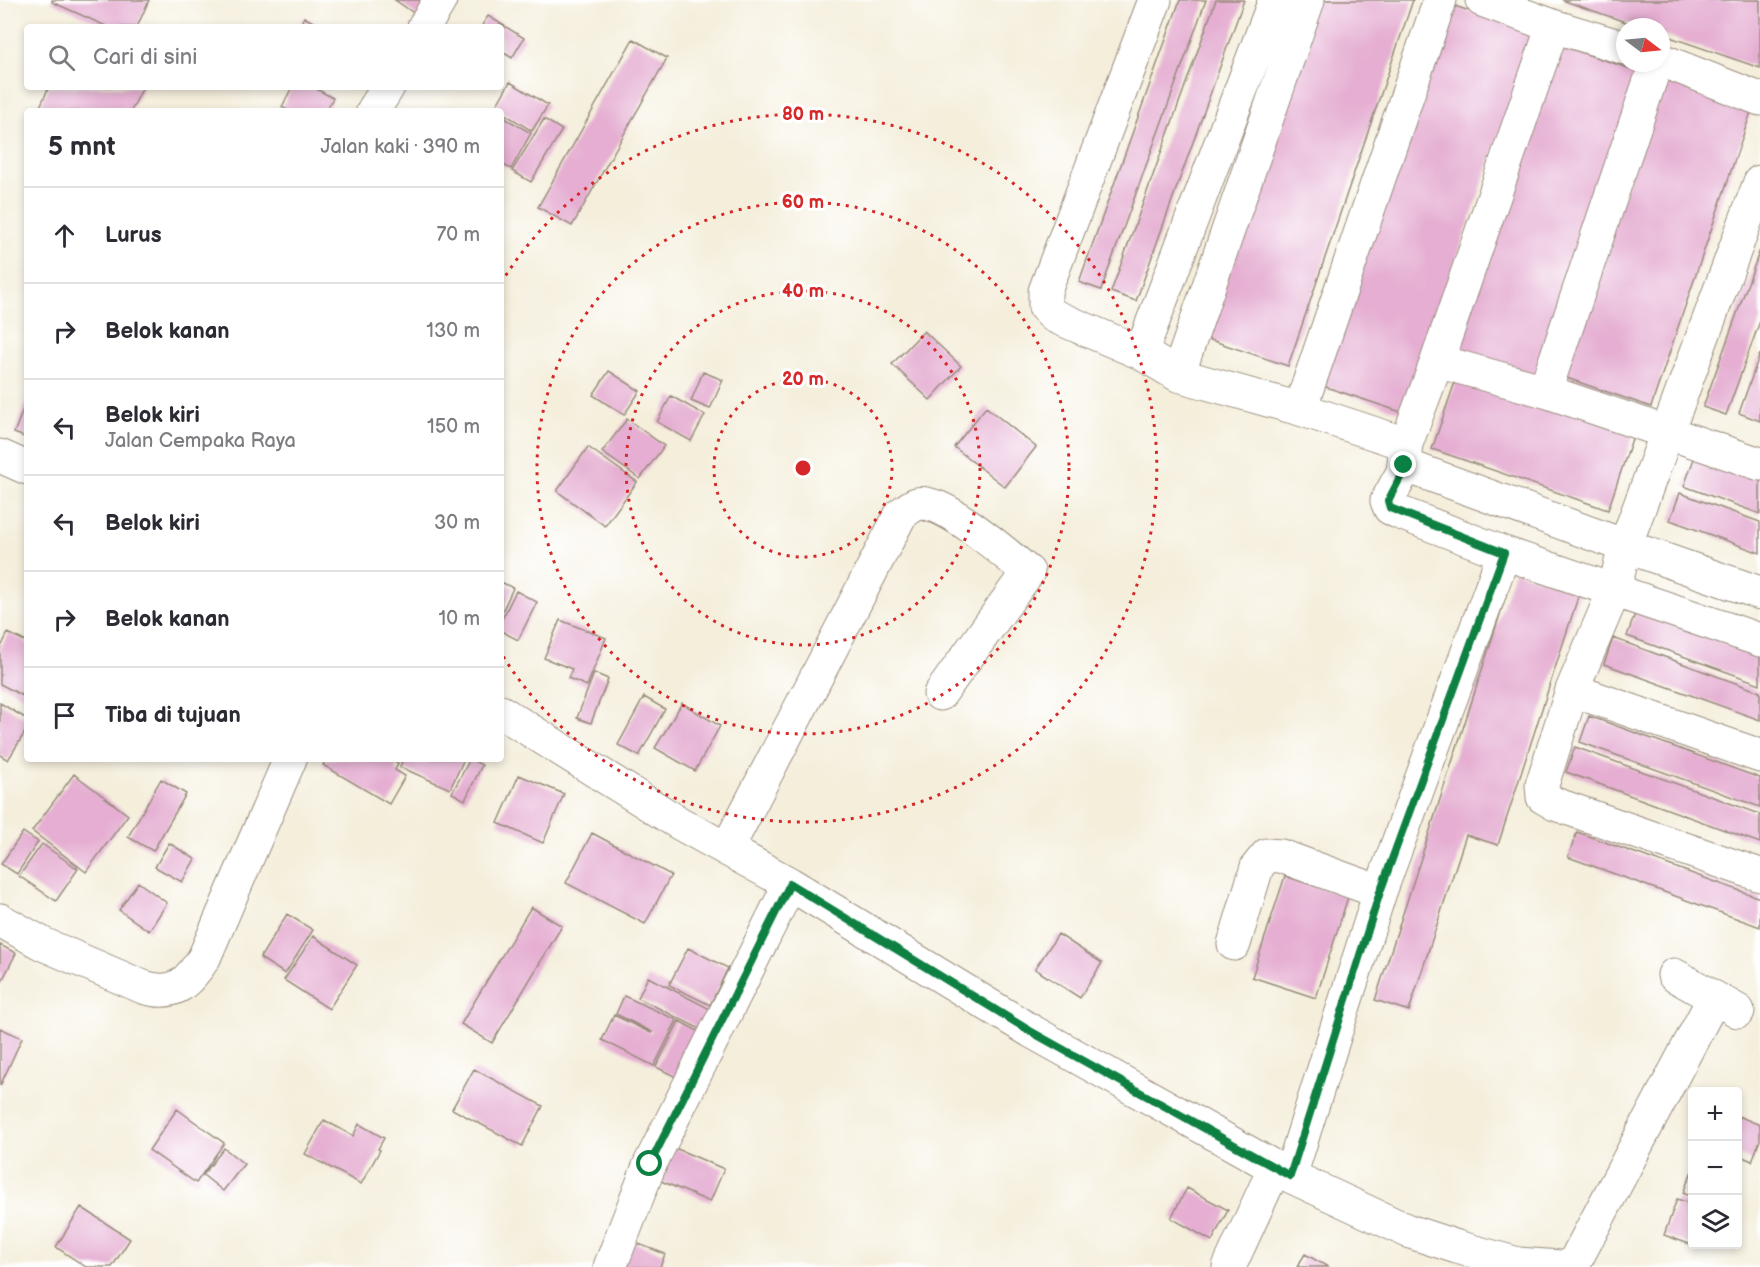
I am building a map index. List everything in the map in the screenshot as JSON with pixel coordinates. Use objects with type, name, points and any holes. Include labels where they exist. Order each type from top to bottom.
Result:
[{"type":"street","points":[[426,24],[440,0]]},
{"type":"street","points":[[1155,0],[1045,291],[1045,307],[1054,316],[1141,353],[1178,375],[1300,409],[1404,460],[1624,548],[1760,592]]},
{"type":"street","points":[[1141,353],[1275,0]]},
{"type":"street","points":[[1178,375],[1308,0]]},
{"type":"street","points":[[1300,409],[1440,0]]},
{"type":"street","points":[[1482,0],[1553,27],[1616,45]]},
{"type":"street","points":[[1553,27],[1388,501],[1390,508],[1504,553],[1760,640]]},
{"type":"street","points":[[1670,64],[1760,99]]},
{"type":"street","points":[[1545,391],[1653,72]]},
{"type":"street","points":[[375,108],[386,90]]},
{"type":"street","points":[[1760,182],[1624,548],[1615,589],[1572,690],[1542,785],[1543,798],[1555,804],[1760,875]]},
{"type":"street","points":[[1437,361],[1545,391],[1760,464]]},
{"type":"street","points":[[0,456],[24,467]]},
{"type":"street","points":[[727,849],[901,514],[917,504],[939,506],[980,533],[1028,572],[940,694]]},
{"type":"street","points":[[1229,1267],[1283,1171],[1380,892],[1504,553]]},
{"type":"street","points":[[1572,690],[1760,756]]},
{"type":"street","points":[[504,714],[679,823],[790,884],[1030,1031],[1283,1171],[1418,1234],[1494,1259],[1518,1264],[1560,1267]]},
{"type":"street","points":[[0,920],[43,944],[143,987],[159,992],[183,984],[204,957],[289,762]]},
{"type":"street","points":[[1234,944],[1257,867],[1267,855],[1281,856],[1380,892]]},
{"type":"street","points":[[610,1267],[650,1164],[790,884]]},
{"type":"street","points":[[1572,1267],[1726,1004],[1674,975]]},
{"type":"building","points":[[52,0],[149,0],[138,24],[101,24]]},
{"type":"building","points":[[395,0],[429,0],[418,16]]},
{"type":"building","points":[[1180,0],[1206,0],[1101,290],[1079,282]]},
{"type":"building","points":[[1216,0],[1244,0],[1136,301],[1111,292]]},
{"type":"building","points":[[1313,0],[1413,0],[1288,366],[1199,336]]},
{"type":"building","points":[[1562,0],[1760,0],[1760,68],[1670,37],[1670,18],[1616,19]]},
{"type":"building","points":[[1443,2],[1534,33],[1404,413],[1314,383]]},
{"type":"building","points":[[488,16],[501,24],[483,24]]},
{"type":"building","points":[[304,17],[317,24],[300,24]]},
{"type":"building","points":[[504,26],[524,38],[512,58],[504,53]]},
{"type":"building","points":[[633,39],[667,58],[572,226],[538,207]]},
{"type":"building","points":[[1553,43],[1616,64],[1616,72],[1643,73],[1539,378],[1450,347]]},
{"type":"building","points":[[1665,72],[1754,103],[1651,407],[1561,376]]},
{"type":"building","points":[[510,82],[548,105],[532,131],[504,114],[504,108],[495,108]]},
{"type":"building","points":[[48,90],[142,90],[132,108],[39,108]]},
{"type":"building","points":[[290,90],[318,90],[333,98],[328,108],[282,107]]},
{"type":"building","points":[[504,118],[531,133],[511,169],[504,166]]},
{"type":"building","points":[[544,119],[562,130],[531,182],[512,171]]},
{"type":"building","points":[[1760,250],[1760,321],[1726,415],[1703,407]]},
{"type":"building","points":[[924,331],[961,366],[930,400],[892,364]]},
{"type":"building","points":[[1760,354],[1760,421],[1739,413]]},
{"type":"building","points":[[609,371],[640,391],[624,415],[593,395]]},
{"type":"building","points":[[703,372],[723,380],[710,409],[691,401]]},
{"type":"building","points":[[1458,373],[1634,433],[1608,510],[1432,449]]},
{"type":"building","points":[[671,396],[705,415],[691,441],[657,422]]},
{"type":"building","points":[[24,407],[24,437],[14,433]]},
{"type":"building","points":[[986,407],[1036,447],[1005,487],[954,447]]},
{"type":"building","points":[[627,419],[664,446],[640,479],[602,452]]},
{"type":"building","points":[[588,447],[637,482],[605,526],[557,491]]},
{"type":"building","points":[[1695,456],[1760,480],[1760,514],[1684,486]]},
{"type":"building","points":[[1680,493],[1760,522],[1760,553],[1670,520]]},
{"type":"building","points":[[1514,571],[1580,591],[1498,845],[1466,835],[1409,1011],[1375,1000]]},
{"type":"building","points":[[504,584],[513,588],[504,608]]},
{"type":"building","points":[[516,591],[537,602],[518,640],[504,633],[504,615]]},
{"type":"building","points":[[1636,611],[1760,656],[1760,684],[1627,636]]},
{"type":"building","points":[[560,620],[606,638],[587,686],[568,678],[572,669],[544,658]]},
{"type":"building","points":[[8,633],[24,641],[24,696],[0,684],[0,649]]},
{"type":"building","points":[[1613,638],[1760,692],[1760,720],[1604,664]]},
{"type":"building","points":[[594,673],[608,679],[591,723],[577,718]]},
{"type":"building","points":[[644,697],[665,709],[639,756],[618,745]]},
{"type":"building","points":[[0,703],[24,717],[24,734],[8,760],[0,755]]},
{"type":"building","points":[[682,703],[720,726],[695,771],[655,748]]},
{"type":"building","points":[[1589,716],[1760,778],[1760,807],[1580,742]]},
{"type":"building","points":[[1575,747],[1760,814],[1760,843],[1566,772]]},
{"type":"building","points":[[324,762],[396,762],[398,763],[395,770],[405,776],[389,804],[323,765]]},
{"type":"building","points":[[402,762],[463,762],[450,789],[400,767]]},
{"type":"building","points":[[468,762],[482,765],[465,800],[452,793]]},
{"type":"building","points":[[74,774],[128,815],[86,872],[32,831]]},
{"type":"building","points":[[519,775],[564,794],[543,843],[498,823]]},
{"type":"building","points":[[161,779],[186,794],[153,851],[128,837]]},
{"type":"building","points":[[23,832],[38,842],[17,874],[1,864]]},
{"type":"building","points":[[1577,832],[1760,898],[1760,927],[1568,857]]},
{"type":"building","points":[[592,833],[671,875],[645,924],[566,883]]},
{"type":"building","points":[[169,843],[195,859],[182,882],[155,867]]},
{"type":"building","points":[[42,844],[78,869],[56,901],[19,876]]},
{"type":"building","points":[[1285,876],[1348,897],[1316,998],[1252,977]]},
{"type":"building","points":[[138,882],[167,903],[149,931],[119,910]]},
{"type":"building","points":[[531,907],[562,926],[492,1043],[461,1024]]},
{"type":"building","points":[[287,914],[313,930],[285,974],[260,958]]},
{"type":"building","points":[[1058,934],[1102,963],[1080,998],[1035,969]]},
{"type":"building","points":[[313,936],[357,965],[329,1009],[284,980]]},
{"type":"building","points":[[0,945],[16,953],[0,985]]},
{"type":"building","points":[[688,948],[728,968],[710,1005],[669,985]]},
{"type":"building","points":[[648,977],[712,1010],[702,1030],[638,998]]},
{"type":"building","points":[[624,996],[677,1020],[654,1066],[602,1040],[614,1015],[652,1032],[616,1014]]},
{"type":"building","points":[[679,1021],[702,1033],[680,1079],[656,1067]]},
{"type":"building","points":[[0,1028],[22,1038],[0,1086]]},
{"type":"building","points":[[474,1069],[543,1106],[522,1146],[452,1109]]},
{"type":"building","points":[[177,1109],[224,1143],[196,1183],[149,1150]]},
{"type":"building","points":[[1742,1118],[1760,1125],[1760,1140],[1752,1161],[1742,1157]]},
{"type":"building","points":[[324,1120],[353,1136],[359,1124],[384,1138],[361,1184],[305,1154]]},
{"type":"building","points":[[224,1148],[244,1164],[223,1191],[203,1175]]},
{"type":"building","points":[[675,1148],[724,1169],[710,1202],[661,1181]]},
{"type":"building","points":[[1688,1181],[1688,1195],[1683,1193]]},
{"type":"building","points":[[1187,1188],[1228,1210],[1212,1241],[1171,1218]]},
{"type":"building","points":[[1677,1199],[1688,1203],[1688,1244],[1664,1235]]},
{"type":"building","points":[[81,1207],[130,1239],[112,1267],[86,1267],[56,1247]]},
{"type":"building","points":[[628,1240],[665,1254],[660,1267],[618,1267]]},
{"type":"building","points":[[1305,1254],[1328,1267],[1297,1267]]},
{"type":"route","points":[[650,1164],[790,884],[1030,1031],[1290,1176],[1380,892],[1504,553],[1390,508],[1388,501],[1403,472],[1404,465]]}]
